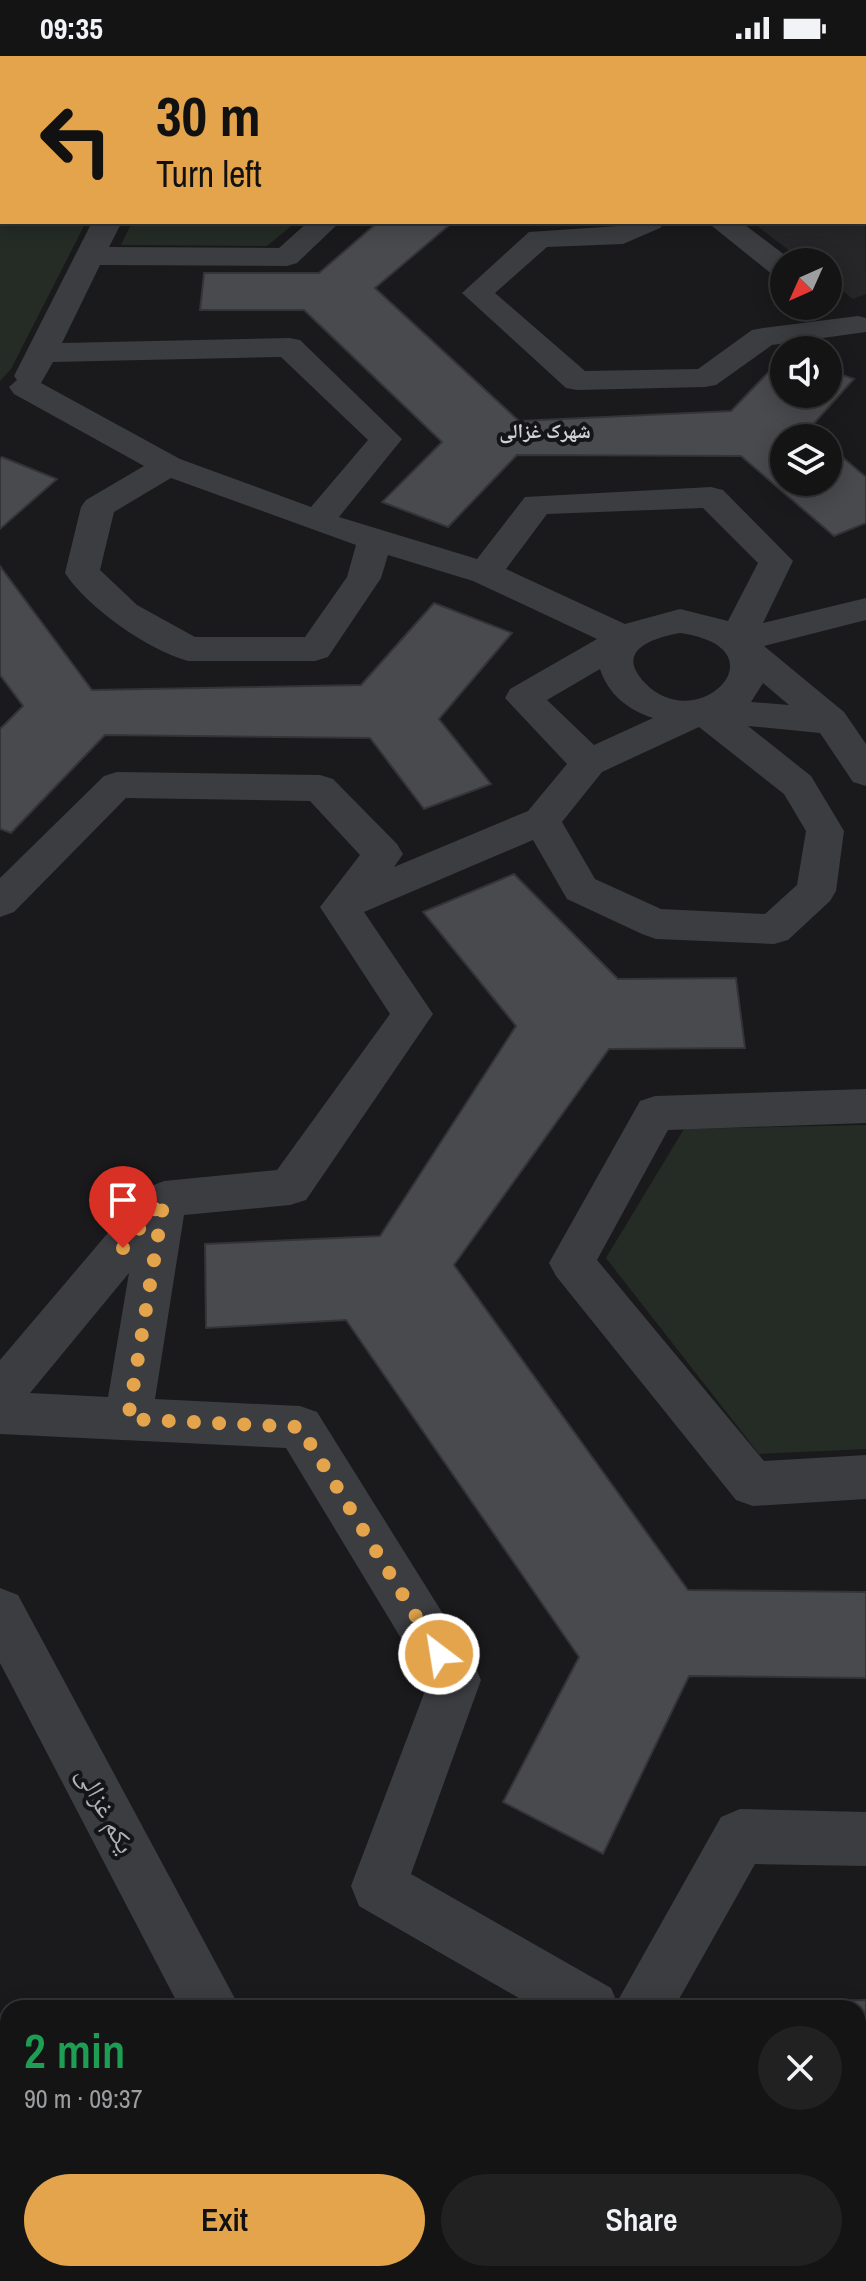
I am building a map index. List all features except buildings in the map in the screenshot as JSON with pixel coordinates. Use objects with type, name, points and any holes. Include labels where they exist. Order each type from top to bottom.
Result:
[{"type":"street","points":[[106,224],[41,353],[13,396],[168,466],[317,521],[485,573],[625,638]]},
{"type":"street","points":[[91,256],[287,257],[323,224]]},
{"type":"street","points":[[646,224],[623,235],[539,238],[477,293],[577,381],[705,378],[763,337],[862,328]]},
{"type":"street","points":[[725,224],[770,258]]},
{"type":"street","points":[[842,313],[862,328]]},
{"type":"street","points":[[41,353],[289,347],[386,439],[317,521]]},
{"type":"street","points":[[168,466],[98,507],[82,573],[125,613],[188,649],[315,649],[364,578],[375,540]]},
{"type":"street","points":[[485,573],[537,504],[711,497],[776,561],[736,641]]},
{"type":"street","points":[[736,641],[866,609]]},
{"type":"street","points":[[589,763],[523,698],[640,628],[680,621],[720,631],[736,641],[831,721],[864,766]]},
{"type":"street","points":[[625,638],[616,652],[614,667],[620,683],[635,696],[655,706],[678,711],[702,710],[831,721]]},
{"type":"street","points":[[340,907],[542,821],[589,763],[738,696],[747,683],[751,668],[747,654],[736,641]]},
{"type":"street","points":[[542,821],[581,889],[656,924],[774,929],[816,891],[825,831],[798,785],[702,710]]},
{"type":"street","points":[[0,902],[117,785],[132,785],[320,788],[383,854],[340,907]]},
{"type":"street","points":[[0,1395],[164,1199],[290,1187],[412,1014],[340,907]]},
{"type":"street","points":[[866,1106],[655,1113],[572,1263],[753,1484],[866,1477]]},
{"type":"street","points":[[128,1419],[164,1199]]},
{"type":"street","points":[[0,1413],[300,1427],[455,1680],[379,1886],[577,2000]]},
{"type":"street","name":"یکم غزالی","points":[[0,1612],[207,2000]]},
{"type":"street","points":[[648,2000],[740,1836],[866,1839]]},
{"type":"shaded area","points":[[0,224],[85,224],[11,369],[0,381]]},
{"type":"shaded area","points":[[131,224],[294,224],[267,246],[121,245]]},
{"type":"shaded area","points":[[755,224],[865,224],[866,294],[853,299],[842,291],[842,248],[786,248]]},
{"type":"shaded area","points":[[866,1125],[866,1449],[759,1454],[606,1258],[684,1129]]},
{"type":"district","name":"شهرک غزالی","points":[[545,431]]},
{"type":"route","points":[[123,1248],[164,1199],[128,1419],[300,1427],[439,1654]]}]
